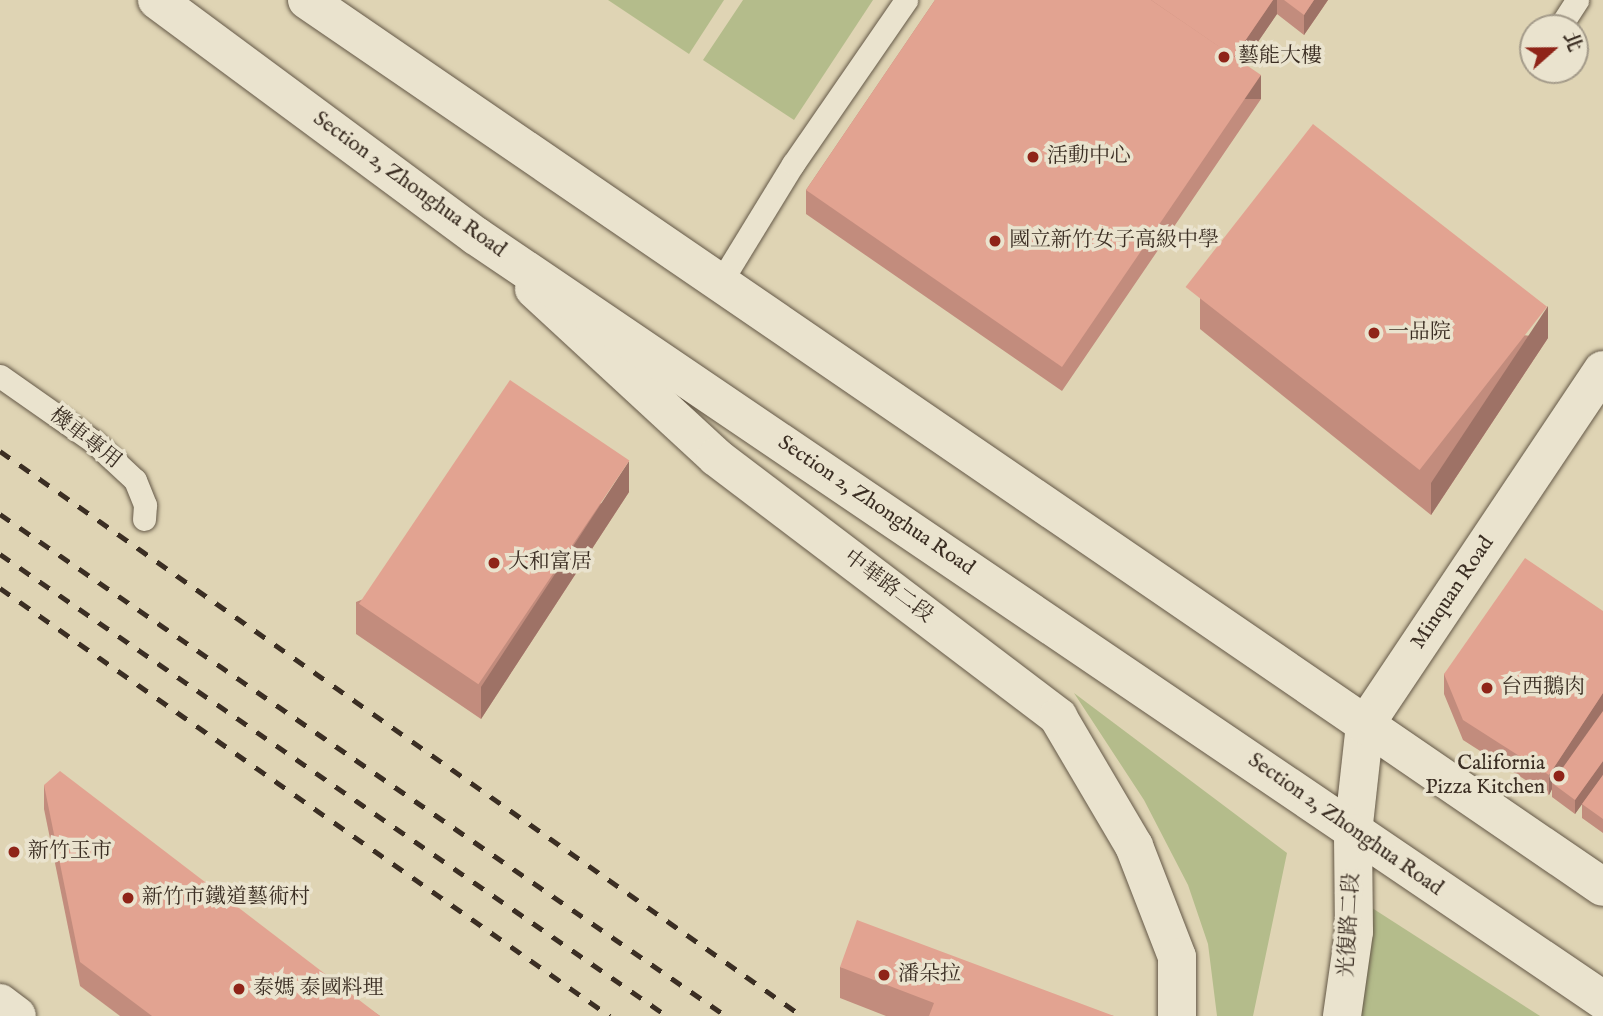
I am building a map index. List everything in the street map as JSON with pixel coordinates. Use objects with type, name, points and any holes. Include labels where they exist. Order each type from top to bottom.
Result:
[{"type":"street","name":"Section 2, Zhonghua Road","points":[[158,0],[476,236],[1603,1000]]},
{"type":"street","points":[[307,0],[1603,887]]},
{"type":"street","name":"中華路二段","points":[[476,236],[716,457],[1058,717],[1134,846],[1177,957],[1177,1016]]},
{"type":"street","name":"Minquan Road","points":[[1353,833],[1365,725],[1603,370]]},
{"type":"street","name":"光復路二段","points":[[1342,1016],[1354,932],[1353,833]]},
{"type":"street","points":[[0,1003],[17,1016]]},
{"type":"lane","points":[[720,283],[793,163],[906,0]]},
{"type":"lane","name":"機車專用","points":[[0,376],[93,441],[135,480],[145,505],[144,519]]},
{"type":"green space","points":[[608,0],[724,0],[689,54]]},
{"type":"green space","points":[[743,0],[873,0],[794,120],[703,60]]},
{"type":"green space","points":[[1074,693],[1287,853],[1253,1016],[1217,1016],[1208,944],[1188,885],[1144,800]]},
{"type":"green space","points":[[1369,906],[1540,1016],[1358,1016]]},
{"type":"building","name":"活動中心","points":[[935,0],[1151,0],[1261,75],[1062,367],[806,190]]},
{"type":"building","points":[[1151,0],[1273,0],[1234,57]]},
{"type":"building","points":[[1284,0],[1314,0],[1304,15]]},
{"type":"building","name":"一品院","points":[[1313,124],[1547,307],[1420,470],[1186,287]]},
{"type":"building","name":"大和富居","points":[[510,380],[629,461],[478,684],[359,604]]},
{"type":"building","points":[[1525,558],[1603,611],[1603,693],[1549,775],[1463,720],[1444,674]]},
{"type":"building","points":[[1603,711],[1603,761],[1575,800],[1552,783]]},
{"type":"building","name":"新竹市鐵道藝術村","points":[[60,771],[380,1016],[152,1016],[80,962],[44,785]]},
{"type":"building","points":[[1603,775],[1603,819],[1582,804]]},
{"type":"building","points":[[857,920],[1114,1016],[929,1016],[934,1003],[840,967]]},
{"type":"railway","points":[[0,451],[802,1016]]},
{"type":"railway","points":[[0,514],[726,1016]]},
{"type":"railway","points":[[0,554],[667,1016]]},
{"type":"railway","points":[[0,588],[610,1016]]},
{"type":"place","name":"藝能大樓","points":[[1224,57]]},
{"type":"place","name":"活動中心","points":[[1033,157]]},
{"type":"place","name":"國立新竹女子高級中學","points":[[995,241]]},
{"type":"place","name":"一品院","points":[[1374,333]]},
{"type":"place","name":"大和富居","points":[[494,563]]},
{"type":"place","name":"台西鵝肉","points":[[1487,688]]},
{"type":"place","name":"California Pizza Kitchen","points":[[1559,776]]},
{"type":"place","name":"新竹玉市","points":[[14,852]]},
{"type":"place","name":"新竹市鐵道藝術村","points":[[128,898]]},
{"type":"place","name":"潘朵拉","points":[[884,975]]},
{"type":"place","name":"泰媽 泰國料理","points":[[239,989]]}]
